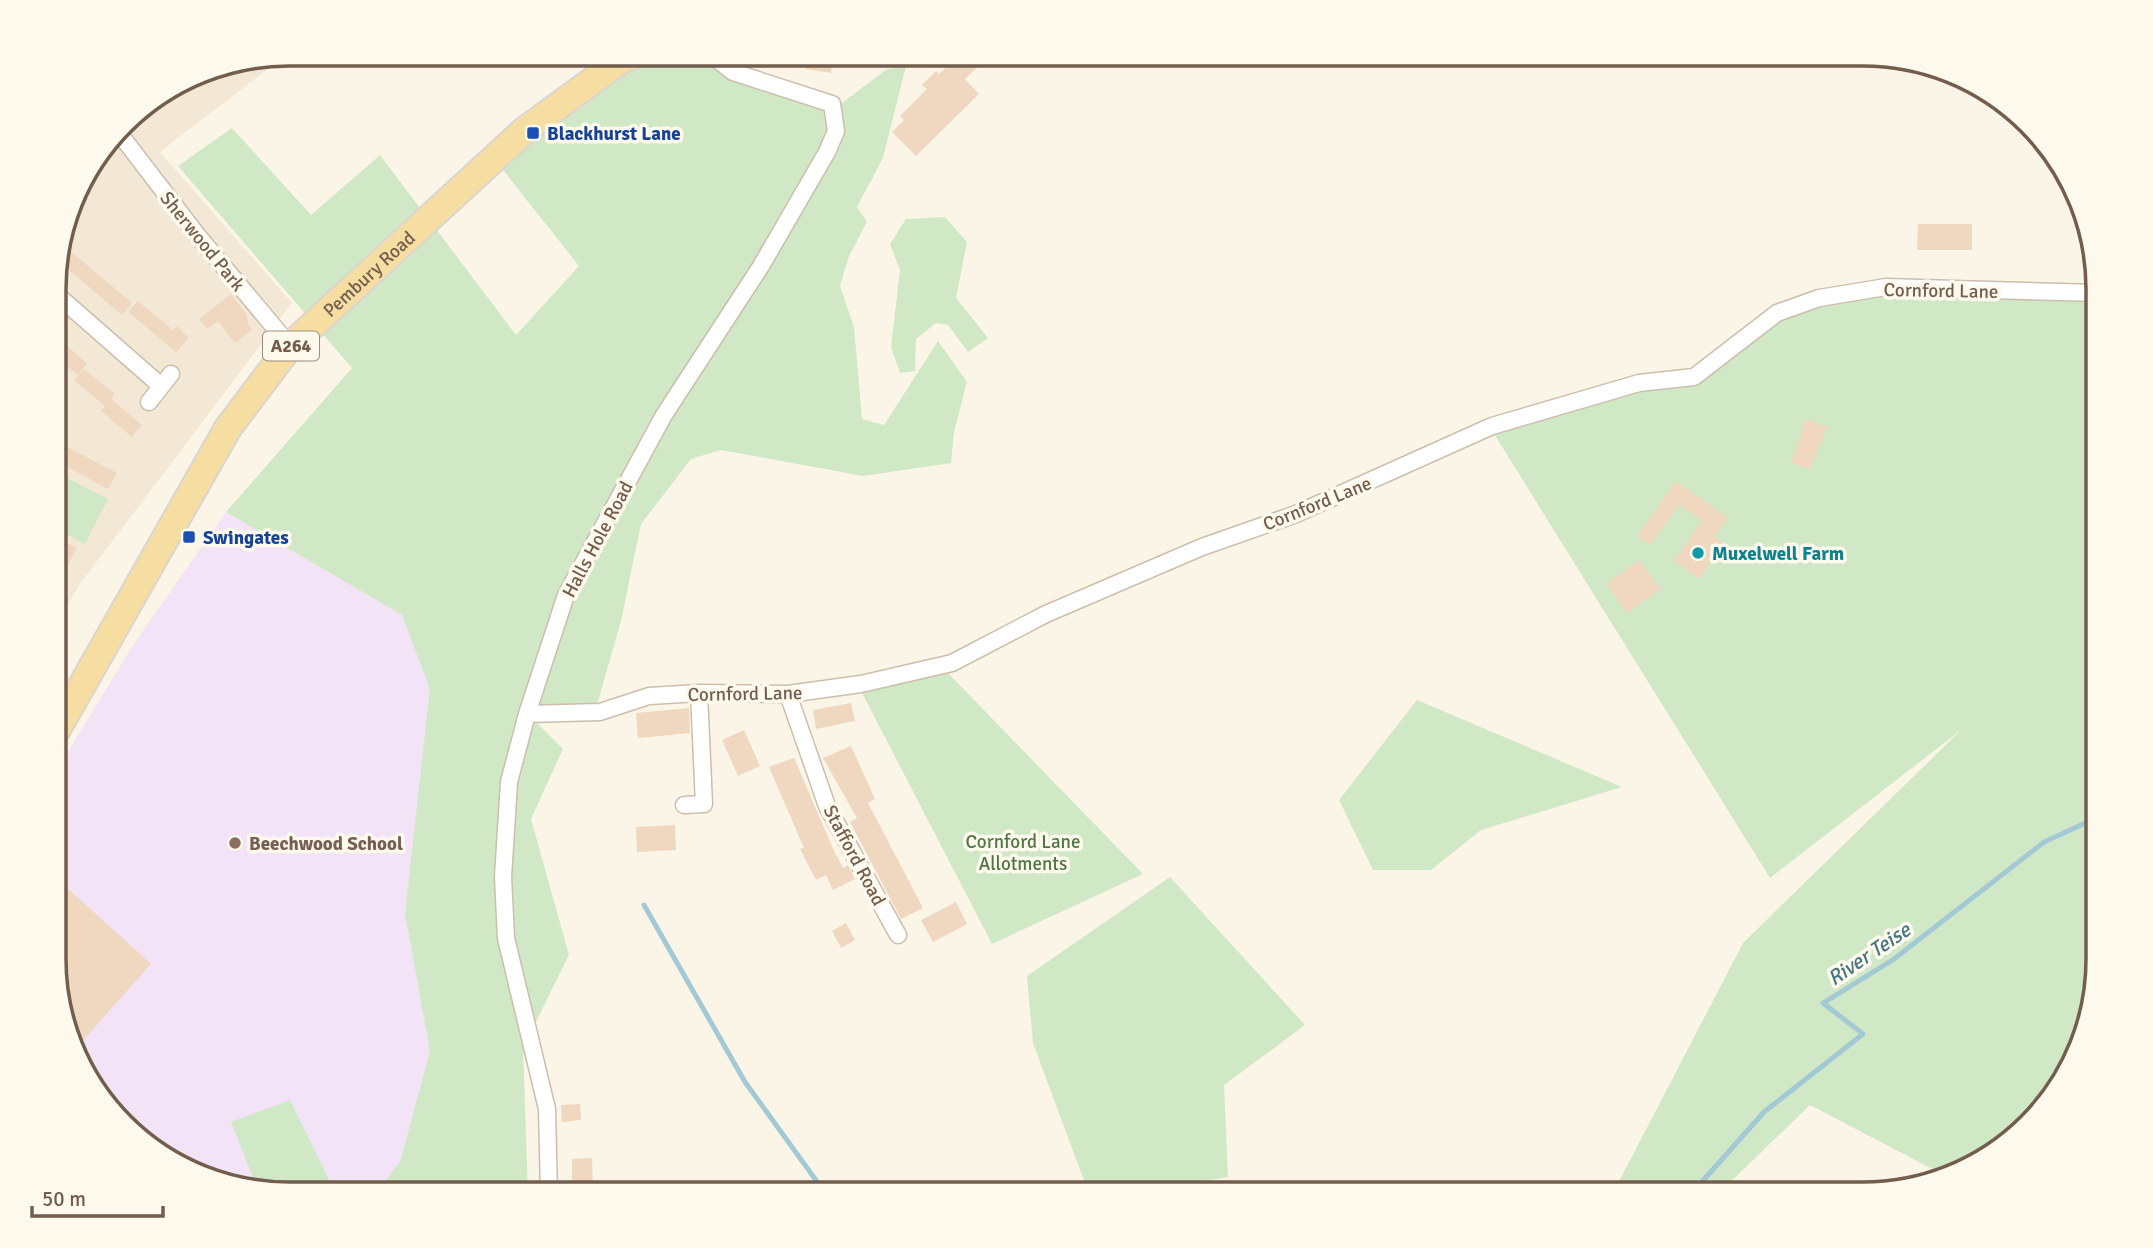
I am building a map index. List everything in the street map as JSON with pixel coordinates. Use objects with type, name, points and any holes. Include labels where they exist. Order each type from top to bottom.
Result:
[{"type":"main road","name":"Pembury Road","points":[[67,712],[228,428],[290,346],[524,131],[611,67]]},
{"type":"street","name":"Halls Hole Road","points":[[549,1182],[547,1109],[506,938],[504,889],[509,782],[527,714],[566,595],[664,415],[761,266],[836,131],[832,104],[733,72],[727,67]]},
{"type":"street","name":"Sherwood Park","points":[[125,139],[198,236],[290,346]]},
{"type":"street","name":"Cornford Lane","points":[[527,714],[600,712],[649,696],[699,692],[788,694],[861,684],[952,663],[1058,609],[1202,547],[1296,514],[1492,426],[1639,383],[1694,377],[1777,313],[1819,298],[1886,288],[2086,293]]},
{"type":"street","points":[[67,303],[166,380],[149,402]]},
{"type":"street","points":[[684,805],[704,804],[699,692]]},
{"type":"street","name":"Stafford Road","points":[[788,694],[827,807],[898,934]]},
{"type":"shaded area","points":[[269,68],[160,152],[292,303],[80,584],[67,606],[68,260],[83,204],[96,178],[122,142],[166,104],[204,83],[232,74]]},
{"type":"shaded area","name":"Beechwood School","points":[[226,512],[402,615],[431,689],[405,914],[430,1051],[400,1162],[392,1182],[260,1180],[204,1165],[178,1152],[154,1135],[122,1106],[96,1070],[83,1044],[68,988],[67,753],[135,642]]},
{"type":"green space","points":[[632,67],[730,67],[834,109],[887,69],[906,67],[883,158],[857,207],[867,222],[849,256],[840,286],[854,327],[862,419],[884,425],[938,341],[967,382],[954,432],[951,463],[863,476],[721,450],[691,459],[641,524],[621,621],[595,712],[528,714],[563,749],[531,819],[569,955],[523,1048],[528,1182],[384,1182],[400,1162],[430,1051],[405,914],[430,689],[402,615],[226,512],[352,368],[178,166],[232,128],[311,215],[380,155],[516,335],[579,266],[496,161],[587,89]]},
{"type":"green space","points":[[945,217],[967,242],[956,298],[988,338],[968,352],[948,325],[936,323],[916,339],[915,371],[900,373],[891,347],[900,270],[890,244],[906,219]]},
{"type":"green space","points":[[1886,287],[2086,293],[2086,973],[2082,1002],[2070,1044],[2057,1070],[2040,1094],[2021,1116],[1999,1135],[1975,1152],[1949,1165],[1934,1170],[1810,1105],[1731,1181],[1619,1181],[1743,943],[1961,730],[1770,878],[1491,429],[1694,377],[1777,313]]},
{"type":"green space","points":[[67,478],[108,499],[85,544],[67,535]]},
{"type":"green space","name":"Cornford Lane Allotments","points":[[944,669],[1143,874],[992,944],[860,689]]},
{"type":"green space","points":[[1417,700],[1622,787],[1481,830],[1431,870],[1373,870],[1339,800]]},
{"type":"green space","points":[[1170,877],[1305,1025],[1224,1085],[1228,1177],[1201,1181],[1084,1181],[1033,1043],[1027,976]]},
{"type":"green space","points":[[290,1100],[330,1182],[253,1179],[231,1122]]},
{"type":"building","points":[[805,67],[832,67],[831,73]]},
{"type":"building","points":[[946,67],[977,67],[965,79],[979,94],[916,156],[892,132],[904,120],[900,116],[927,89],[922,85],[936,71],[939,74]]},
{"type":"building","points":[[1918,224],[1972,224],[1972,250],[1917,250]]},
{"type":"building","points":[[70,251],[132,303],[122,315],[68,269]]},
{"type":"building","points":[[231,294],[247,315],[252,330],[235,343],[218,321],[207,329],[199,319]]},
{"type":"building","points":[[138,301],[173,330],[177,326],[189,338],[176,352],[128,312]]},
{"type":"building","points":[[67,346],[87,363],[78,375],[67,366]]},
{"type":"building","points":[[84,369],[115,394],[105,406],[74,380]]},
{"type":"building","points":[[111,399],[142,425],[132,437],[101,411]]},
{"type":"building","points":[[1806,419],[1827,427],[1810,469],[1791,463]]},
{"type":"building","points":[[67,447],[117,473],[108,489],[67,467]]},
{"type":"building","points":[[1676,481],[1728,518],[1714,537],[1724,543],[1699,579],[1673,561],[1702,521],[1679,505],[1650,545],[1637,536]]},
{"type":"building","points":[[67,543],[77,548],[67,564]]},
{"type":"building","points":[[1639,560],[1661,589],[1627,613],[1606,584]]},
{"type":"building","points":[[851,703],[855,721],[816,729],[813,710]]},
{"type":"building","points":[[689,708],[690,733],[638,738],[636,713]]},
{"type":"building","points":[[744,730],[760,766],[738,776],[722,740]]},
{"type":"building","points":[[851,746],[875,799],[868,803],[923,908],[901,919],[850,822],[857,818],[823,758]]},
{"type":"building","points":[[794,758],[835,853],[843,868],[848,865],[855,879],[833,890],[826,875],[816,880],[800,849],[804,848],[769,767]]},
{"type":"building","points":[[675,825],[676,850],[637,852],[636,827]]},
{"type":"building","points":[[67,888],[151,964],[82,1041],[68,988]]},
{"type":"building","points":[[956,902],[967,924],[933,942],[921,920]]},
{"type":"building","points":[[846,923],[855,940],[841,948],[832,931]]},
{"type":"building","points":[[580,1104],[581,1120],[562,1122],[561,1105]]},
{"type":"building","points":[[592,1158],[593,1182],[572,1182],[572,1159]]},
{"type":"waterway","name":"River Teise","points":[[1703,1181],[1764,1112],[1863,1034],[1823,1003],[1894,959],[2044,842],[2086,823]]},
{"type":"waterway","points":[[644,905],[745,1082],[817,1182]]},
{"type":"place","name":"Blackhurst Lane","points":[[533,133]]},
{"type":"place","name":"Swingates","points":[[189,537]]},
{"type":"place","name":"Muxelwell Farm","points":[[1698,553]]},
{"type":"place","name":"Beechwood School","points":[[235,843]]}]
